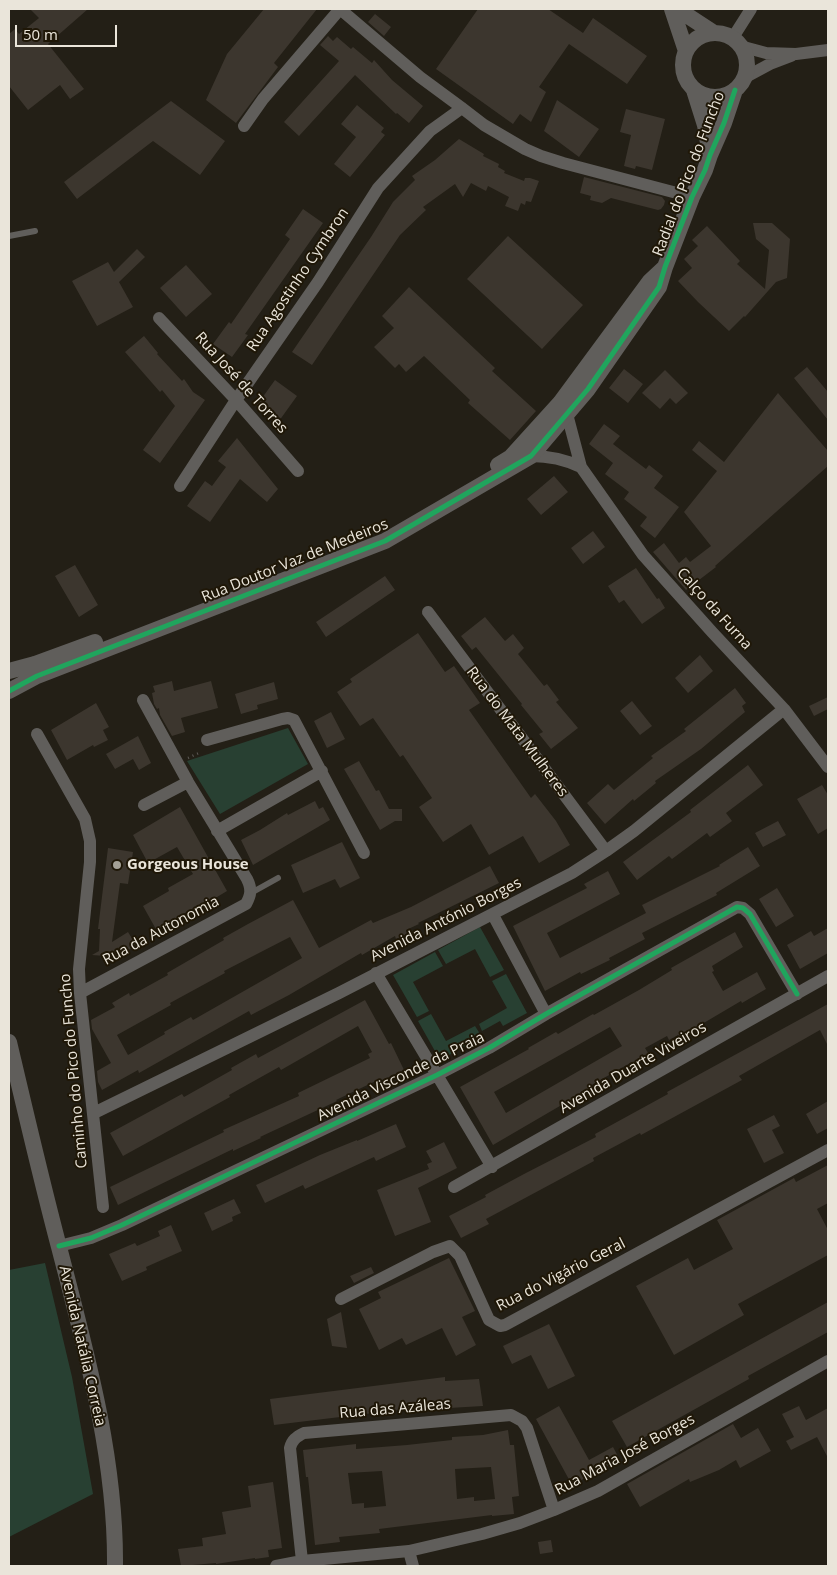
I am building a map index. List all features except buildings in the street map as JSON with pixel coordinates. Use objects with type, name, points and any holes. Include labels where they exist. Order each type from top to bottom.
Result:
[{"type":"street","points":[[244,126],[263,99],[340,9],[420,77],[484,125],[542,156],[692,198]]},
{"type":"street","points":[[672,9],[686,51]]},
{"type":"street","points":[[680,9],[714,34]]},
{"type":"street","points":[[736,43],[751,9]]},
{"type":"street","points":[[796,54],[770,64],[726,95],[715,97],[704,95],[694,90],[687,82],[684,72],[683,62],[686,51],[693,42],[703,36],[714,34],[723,35],[736,43],[766,53],[796,54],[828,50]]},
{"type":"street","points":[[736,43],[746,62],[740,84]]},
{"type":"street","name":"Radial do Pico do Funcho","points":[[564,409],[588,389],[659,287],[692,198],[740,84]]},
{"type":"street","name":"Radial do Pico do Funcho","points":[[694,90],[705,125],[710,155]]},
{"type":"street","name":"Rua Agostinho Cymbron","points":[[180,486],[236,400],[318,282],[378,188],[430,131],[462,108]]},
{"type":"street","name":"Rua José de Torres","points":[[158,318],[236,400],[298,471]]},
{"type":"street","name":"Rua Doutor Vaz de Medeiros","points":[[9,691],[37,676],[385,541],[531,456],[564,409]]},
{"type":"street","name":"Rua Doutor Vaz de Medeiros","points":[[9,671],[35,664],[379,534],[511,457],[564,409]]},
{"type":"street","name":"Calço da Furna","points":[[564,409],[581,467],[643,554],[784,709],[828,767]]},
{"type":"street","points":[[531,456],[559,458],[581,467]]},
{"type":"street","name":"Rua do Mata Mulheres","points":[[428,612],[606,851]]},
{"type":"street","points":[[143,700],[188,782],[247,879],[251,893]]},
{"type":"street","name":"Avenida António Borges","points":[[94,1113],[493,915],[572,873],[606,851],[784,709]]},
{"type":"street","points":[[207,740],[288,718],[294,720],[300,728],[364,853]]},
{"type":"street","name":"Caminho do Pico do Funcho","points":[[37,734],[85,819],[90,841],[90,862],[80,969],[80,993],[103,1207]]},
{"type":"street","points":[[217,831],[322,772]]},
{"type":"street","points":[[144,806],[188,782]]},
{"type":"street","name":"Rua da Autonomia","points":[[80,993],[246,904],[251,893]]},
{"type":"street","name":"Avenida Visconde da Praia","points":[[59,1246],[91,1238],[122,1225],[437,1075],[489,1048],[737,907],[743,908],[750,914],[796,994]]},
{"type":"street","points":[[493,915],[546,1014]]},
{"type":"street","points":[[376,973],[492,1167]]},
{"type":"street","name":"Avenida Duarte Viveiros","points":[[454,1187],[828,976]]},
{"type":"street","name":"Avenida Natália Correia","points":[[9,1042],[96,1392],[107,1463],[114,1527],[114,1566]]},
{"type":"street","name":"Rua do Vigário Geral","points":[[341,1299],[433,1252],[450,1246],[460,1256],[490,1320],[500,1326],[505,1326],[828,1150]]},
{"type":"street","name":"Rua Maria José Borges","points":[[276,1566],[409,1551],[520,1523],[598,1491],[828,1361]]},
{"type":"street","name":"Rua das Azáleas","points":[[302,1562],[290,1448],[292,1441],[304,1433],[511,1415],[522,1421],[527,1428],[554,1510]]},
{"type":"street","points":[[409,1551],[413,1566]]},
{"type":"lane","points":[[9,236],[35,231]]},
{"type":"lane","points":[[251,893],[278,878]]},
{"type":"path","points":[[178,762],[203,751],[207,740]]},
{"type":"green space","points":[[288,728],[308,764],[220,814],[187,761]]},
{"type":"green space","points":[[480,927],[504,970],[490,977],[475,949],[446,964],[438,950]]},
{"type":"green space","points":[[435,952],[443,966],[413,982],[429,1011],[417,1017],[393,975]]},
{"type":"green space","points":[[506,974],[527,1013],[503,1026],[500,1021],[482,1031],[479,1024],[507,1008],[492,981]]},
{"type":"green space","points":[[431,1014],[446,1041],[475,1026],[482,1037],[440,1060],[418,1021]]},
{"type":"green space","points":[[45,1263],[72,1377],[93,1494],[9,1537],[9,1270]]},
{"type":"cycle path","points":[[9,691],[37,676],[385,541],[531,456],[588,389],[659,287],[692,197],[724,123],[735,90]]},
{"type":"cycle path","points":[[59,1246],[91,1238],[122,1225],[437,1075],[489,1048],[737,907],[743,908],[750,914],[797,994]]},
{"type":"place","name":"Gorgeous House","points":[[117,865]]}]
